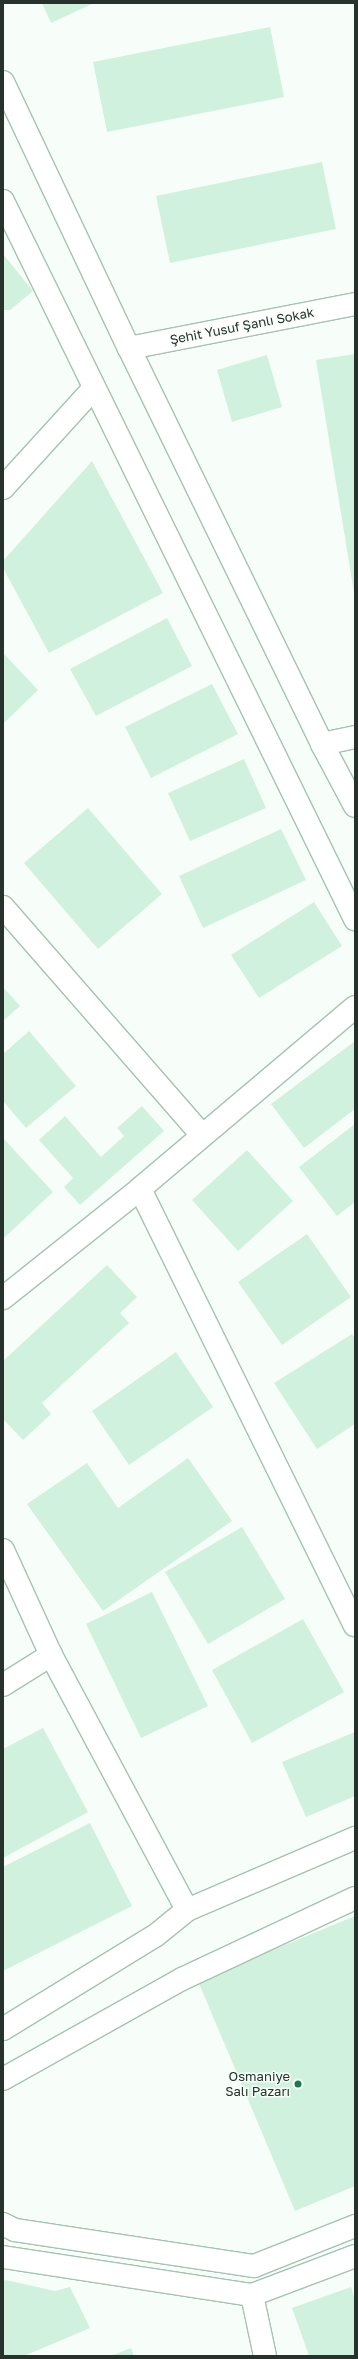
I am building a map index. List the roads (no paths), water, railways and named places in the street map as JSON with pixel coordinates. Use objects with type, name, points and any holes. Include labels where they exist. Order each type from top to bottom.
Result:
[{"type":"street","points":[[3,82],[128,348],[322,744],[355,806]]},
{"type":"street","points":[[3,201],[355,919]]},
{"type":"street","name":"Şehit Yusuf Şanlı Sokak","points":[[128,348],[355,304]]},
{"type":"street","points":[[3,488],[94,388]]},
{"type":"street","points":[[322,744],[355,737]]},
{"type":"street","points":[[3,907],[202,1135]]},
{"type":"street","points":[[3,1298],[140,1189],[355,1007]]},
{"type":"street","points":[[140,1189],[355,1625]]},
{"type":"street","points":[[3,1550],[51,1655],[187,1910]]},
{"type":"street","points":[[3,1685],[51,1655]]},
{"type":"street","points":[[3,2029],[155,1936],[187,1910],[355,1838]]},
{"type":"street","points":[[3,2079],[182,1979],[355,1898]]},
{"type":"street","points":[[3,2224],[15,2230],[254,2266],[355,2226]]},
{"type":"street","points":[[3,2256],[252,2295],[355,2256]]},
{"type":"street","points":[[252,2295],[265,2356]]},
{"type":"place","name":"Osmaniye Salı Pazarı","points":[[298,2084]]}]
